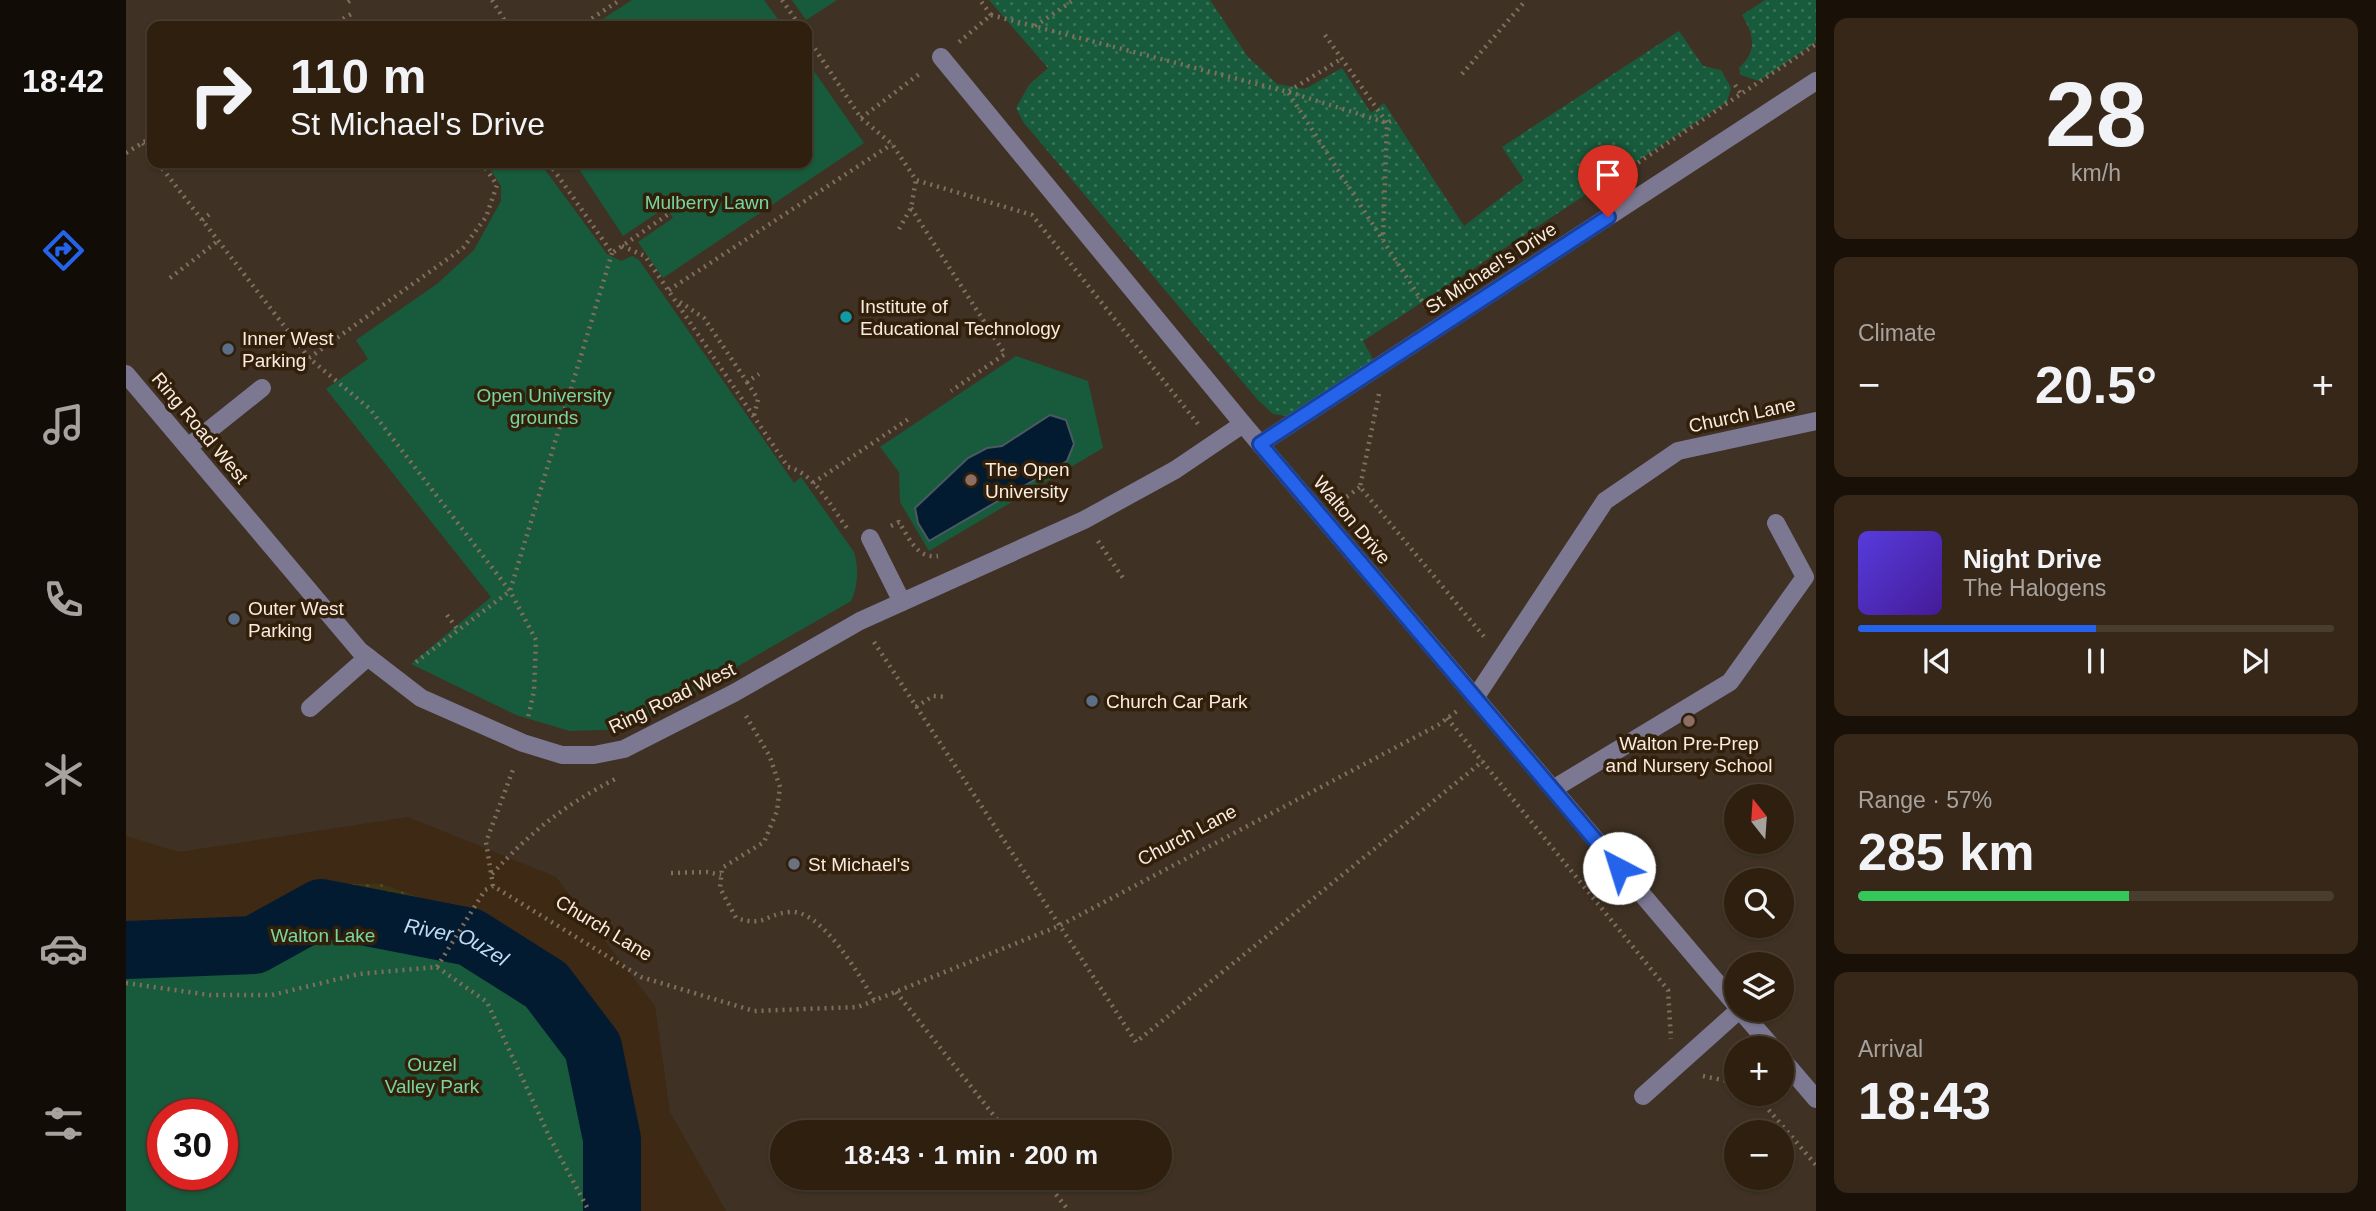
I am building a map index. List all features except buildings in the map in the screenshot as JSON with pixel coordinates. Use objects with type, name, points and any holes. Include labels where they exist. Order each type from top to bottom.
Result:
[{"type":"street","name":"Walton Drive","points":[[941,57],[1243,424],[1724,991]]},
{"type":"street","name":"St Michael's Drive","points":[[1260,444],[1816,81]]},
{"type":"street","name":"Ring Road West","points":[[126,374],[368,657],[421,698],[523,743],[562,755],[594,755],[624,749],[734,693],[860,621],[1084,520],[1175,470],[1243,424]]},
{"type":"street","points":[[188,447],[262,388]]},
{"type":"street","name":"Church Lane","points":[[1475,698],[1605,501],[1678,451],[1816,421]]},
{"type":"street","points":[[1553,789],[1730,682],[1805,578],[1776,523]]},
{"type":"street","points":[[870,538],[902,602]]},
{"type":"street","points":[[310,708],[368,657]]},
{"type":"street","points":[[1643,1096],[1726,1022]]},
{"type":"street","points":[[1750,1022],[1763,1036]]},
{"type":"street","points":[[1794,1073],[1816,1099]]},
{"type":"path","points":[[492,0],[505,21]]},
{"type":"path","points":[[588,21],[620,0]]},
{"type":"path","points":[[782,0],[797,21]]},
{"type":"path","points":[[980,0],[991,15],[1288,92],[1387,123],[1395,119]]},
{"type":"path","points":[[1035,27],[1074,0]]},
{"type":"path","points":[[1462,74],[1526,0]]},
{"type":"path","points":[[340,21],[354,13]]},
{"type":"path","points":[[862,118],[991,15]]},
{"type":"path","points":[[1325,35],[1387,123],[1383,240]]},
{"type":"path","points":[[812,44],[862,118],[892,144],[916,180],[1032,215],[1214,444]]},
{"type":"path","points":[[1288,92],[1341,58]]},
{"type":"path","points":[[1735,85],[1741,94]]},
{"type":"path","points":[[1288,92],[1425,306]]},
{"type":"path","points":[[126,153],[147,140]]},
{"type":"path","points":[[142,143],[147,149]]},
{"type":"path","points":[[669,290],[892,144]]},
{"type":"path","points":[[162,168],[309,358],[370,409],[510,592],[537,640],[534,691],[523,743],[486,842],[493,886],[480,897],[437,967]]},
{"type":"path","points":[[309,358],[463,248],[486,217],[496,185],[485,168]]},
{"type":"path","points":[[552,168],[612,253]]},
{"type":"path","points":[[899,229],[911,208],[916,180]]},
{"type":"path","points":[[911,208],[1004,354],[951,391]]},
{"type":"path","points":[[202,219],[211,213]]},
{"type":"path","points":[[395,678],[510,592],[612,253],[670,213]]},
{"type":"path","points":[[170,278],[218,241]]},
{"type":"path","points":[[622,246],[645,256],[788,467],[796,469],[813,484],[911,418]]},
{"type":"path","points":[[676,300],[704,318],[758,399],[754,416]]},
{"type":"path","points":[[1374,369],[1380,398],[1360,487],[1502,658]]},
{"type":"path","points":[[747,382],[759,374]]},
{"type":"path","points":[[870,538],[899,522],[917,550],[931,557],[943,555]]},
{"type":"path","points":[[447,615],[458,630]]},
{"type":"path","points":[[860,621],[1136,1042],[1483,761]]},
{"type":"path","points":[[734,693],[770,757],[780,788],[777,811],[764,842],[722,868],[720,888],[736,918],[754,924],[789,912],[807,916],[839,948],[874,1000]]},
{"type":"path","points":[[916,707],[933,696],[947,697]]},
{"type":"path","name":"Church Lane","points":[[493,886],[641,977],[754,1011],[858,1007],[1059,926],[1447,718],[1475,698]]},
{"type":"path","points":[[1447,718],[1668,990],[1671,1045],[1699,1075],[1724,1080]]},
{"type":"path","points":[[491,875],[531,832],[584,795],[628,772]]},
{"type":"path","points":[[671,873],[707,872],[721,875]]},
{"type":"path","points":[[126,983],[209,995],[272,995],[359,974],[437,967],[487,1002],[550,1138],[589,1211]]},
{"type":"path","points":[[896,992],[997,1120]]},
{"type":"path","points":[[1766,1106],[1814,1158],[1816,1165]]},
{"type":"path","points":[[1052,1190],[1069,1211]]},
{"type":"shaded area","name":"The Open University","points":[[126,0],[1816,0],[1816,1211],[726,1211],[670,1112],[655,1006],[556,877],[408,817],[179,852],[126,836]]},
{"type":"green space","points":[[632,0],[764,0],[779,21],[600,21]]},
{"type":"green space","points":[[792,0],[837,0],[806,20]]},
{"type":"green space","points":[[989,0],[1210,0],[1248,57],[1277,84],[1305,89],[1342,68],[1371,113],[1384,103],[1464,226],[1524,180],[1502,147],[1679,31],[1703,66],[1721,70],[1731,88],[1727,102],[1363,341],[1375,363],[1287,416],[1273,414],[1257,399],[1024,123],[1016,108],[1029,85],[1048,68]]},
{"type":"green space","points":[[1765,0],[1816,0],[1816,42],[1759,81],[1741,75],[1739,68],[1749,55],[1752,43],[1742,15]]},
{"type":"green space","name":"Mulberry Lawn","points":[[812,68],[864,143],[663,278],[638,242],[673,218],[666,207],[623,236],[578,168],[812,168]]},
{"type":"green space","name":"Open University grounds","points":[[489,168],[544,168],[607,254],[621,261],[632,256],[639,260],[794,483],[801,477],[856,558],[856,583],[851,601],[629,729],[570,731],[516,715],[411,664],[491,597],[326,389],[368,359],[356,340],[437,284],[474,250],[501,201],[501,186]]},
{"type":"green space","points":[[1016,356],[1088,381],[1103,448],[929,551],[900,502],[899,472],[880,447]]},
{"type":"green space","name":"Ouzel Valley Park","points":[[321,908],[421,917],[446,925],[546,985],[593,1047],[612,1139],[612,1211],[126,1211],[126,950],[254,945]]},
{"type":"sand","points":[[318,884],[382,884],[459,912],[453,940],[287,950],[265,910]]},
{"type":"water","points":[[1050,415],[1066,420],[1074,444],[1067,461],[929,541],[918,523],[915,508],[968,458],[987,448],[1002,446]]},
{"type":"waterway","name":"River Ouzel","points":[[126,950],[254,945],[321,908],[470,937],[546,985],[593,1047],[612,1139],[612,1211]]},
{"type":"place","name":"Institute of Educational Technology","points":[[846,317]]},
{"type":"place","name":"Inner West Parking","points":[[228,349]]},
{"type":"place","name":"The Open University","points":[[971,480]]},
{"type":"place","name":"Outer West Parking","points":[[234,619]]},
{"type":"place","name":"Church Car Park","points":[[1092,701]]},
{"type":"place","name":"Walton Pre-Prep and Nursery School","points":[[1689,721]]},
{"type":"place","name":"St Michael's","points":[[794,864]]},
{"type":"route","points":[[1608,217],[1260,444],[1619,868]]},
{"type":"park label","name":"Walton Lake","points":[[323,935]]}]
